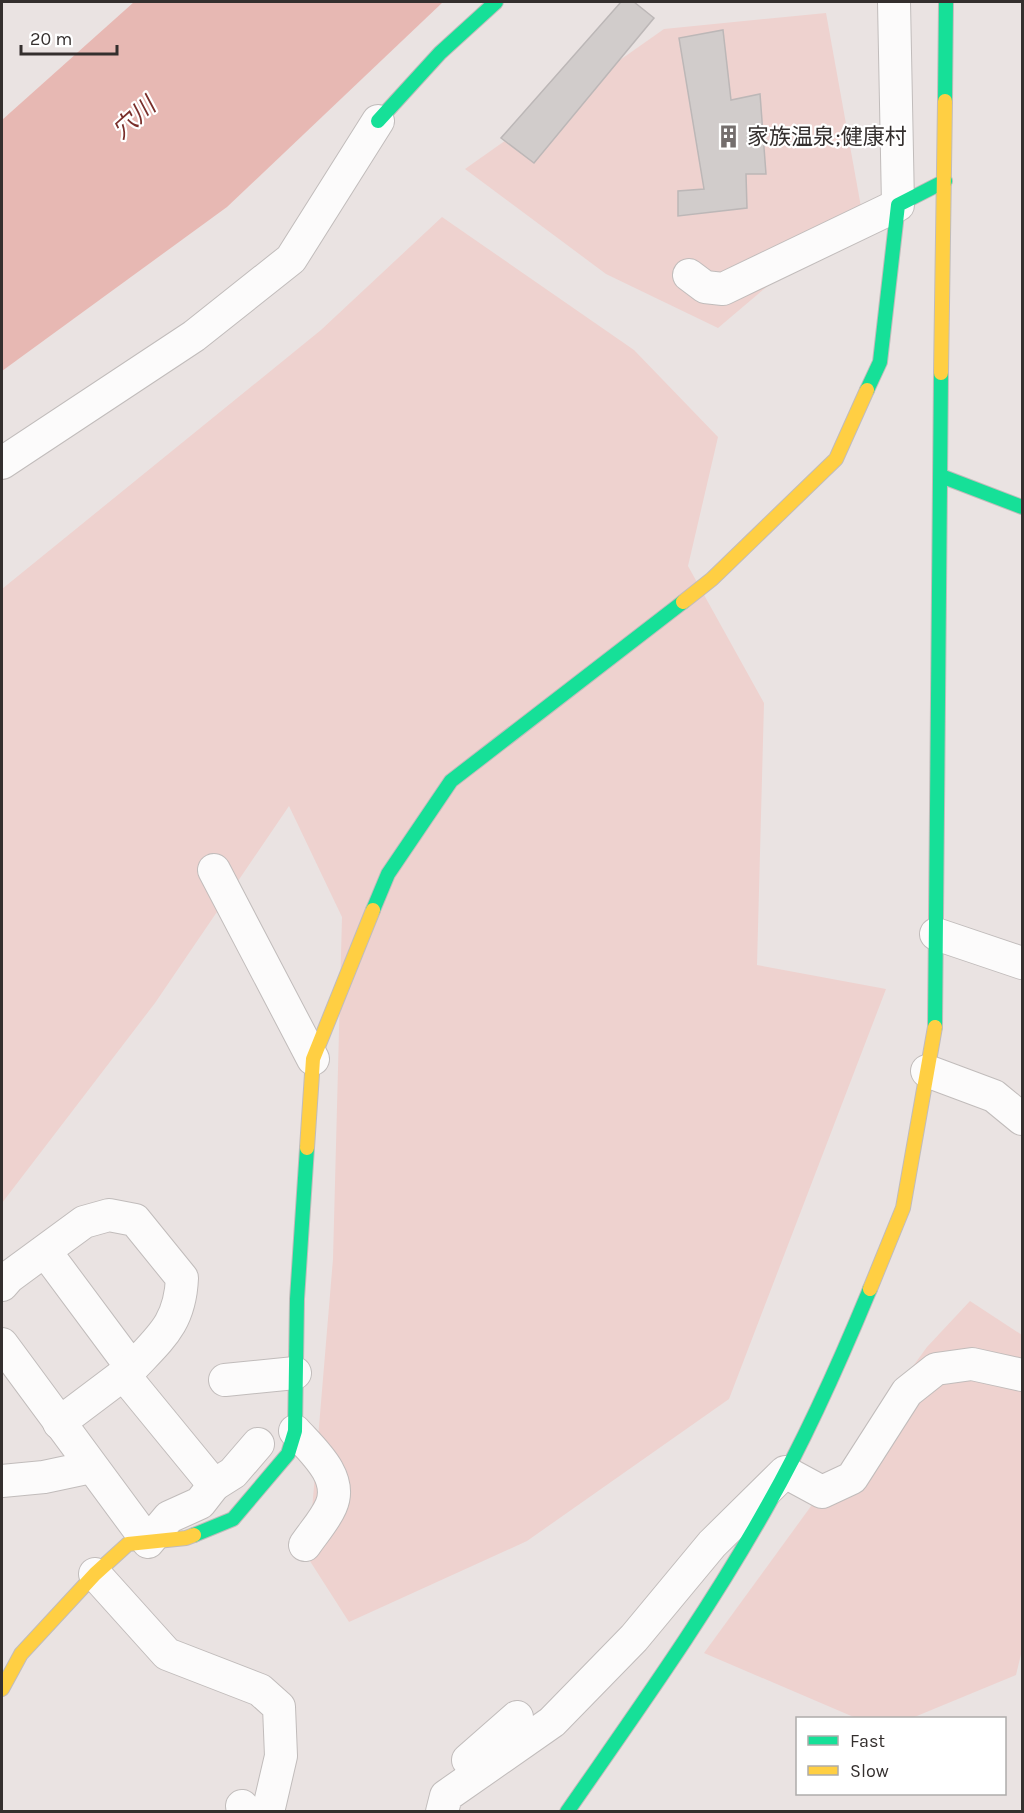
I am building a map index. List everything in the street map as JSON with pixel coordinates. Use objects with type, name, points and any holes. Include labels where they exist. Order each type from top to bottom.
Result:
[{"type":"street","points":[[2,463],[194,336],[291,259],[378,121],[440,53],[496,2]]},
{"type":"street","points":[[2,1689],[21,1654],[95,1574],[128,1544],[186,1538],[233,1519],[288,1454],[295,1431],[297,1299],[314,1059],[388,874],[451,781],[712,579],[836,459],[880,362],[898,205],[894,2]]},
{"type":"street","points":[[567,1812],[674,1657],[770,1503],[850,1335],[903,1208],[936,1022],[946,2]]},
{"type":"street","points":[[689,275],[705,287],[723,289],[945,181]]},
{"type":"street","points":[[941,476],[1023,507]]},
{"type":"street","points":[[214,870],[314,1059]]},
{"type":"street","points":[[936,934],[1023,963]]},
{"type":"street","points":[[927,1071],[994,1096],[1023,1119]]},
{"type":"street","points":[[2,1285],[84,1222],[109,1215],[135,1220],[182,1278],[181,1298],[169,1329],[128,1371],[59,1423]]},
{"type":"street","points":[[45,1251],[128,1371],[214,1485]]},
{"type":"street","points":[[2,1344],[148,1542]]},
{"type":"street","points":[[785,1472],[822,1492],[852,1478],[907,1392],[936,1370],[972,1364],[1023,1375]]},
{"type":"street","points":[[225,1380],[296,1373]]},
{"type":"street","points":[[295,1431],[323,1462],[334,1482],[332,1505],[305,1545]]},
{"type":"street","points":[[148,1542],[169,1517],[200,1503],[214,1485],[233,1473],[258,1444]]},
{"type":"street","points":[[2,1481],[44,1477],[91,1467]]},
{"type":"street","points":[[444,1804],[552,1722],[634,1638],[712,1544],[785,1472]]},
{"type":"street","points":[[95,1574],[167,1654],[260,1690],[279,1707],[281,1756],[252,1810]]},
{"type":"street","points":[[444,1804],[462,1765],[517,1718]]},
{"type":"shaded area","points":[[826,13],[861,207],[718,328],[606,274],[465,169],[664,29]]},
{"type":"shaded area","points":[[442,217],[634,350],[718,437],[688,566],[764,703],[757,965],[886,989],[729,1399],[527,1541],[349,1622],[308,1558],[333,1259],[342,917],[289,806],[155,1003],[2,1203],[2,589],[321,330]]},
{"type":"shaded area","points":[[970,1301],[1022,1335],[1022,1650],[1016,1675],[914,1717],[854,1717],[704,1653],[927,1347]]},
{"type":"water","name":"穴川","points":[[134,2],[443,2],[227,207],[2,371],[2,120]]},
{"type":"building","points":[[621,2],[634,2],[654,18],[534,163],[501,138]]},
{"type":"building","name":"家族温泉;健康村","points":[[723,30],[731,100],[760,94],[766,174],[746,174],[747,208],[678,216],[678,191],[704,189],[679,38]]},
{"type":"traffic: fast","points":[[378,121],[440,53],[496,2]]},
{"type":"traffic: fast","points":[[945,101],[946,2]]},
{"type":"traffic: fast","points":[[867,390],[880,362],[898,205],[945,181]]},
{"type":"traffic: fast","points":[[935,1027],[941,373]]},
{"type":"traffic: fast","points":[[941,476],[1022,507]]},
{"type":"traffic: fast","points":[[373,910],[388,874],[451,781],[683,602]]},
{"type":"traffic: fast","points":[[194,1535],[233,1519],[288,1454],[295,1431],[297,1299],[307,1148]]},
{"type":"traffic: fast","points":[[567,1812],[672,1660],[746,1543],[810,1425],[870,1289]]},
{"type":"traffic: slow","points":[[941,373],[945,101]]},
{"type":"traffic: slow","points":[[683,602],[712,579],[836,459],[867,390]]},
{"type":"traffic: slow","points":[[307,1148],[313,1059],[373,910]]},
{"type":"traffic: slow","points":[[870,1289],[903,1208],[935,1027]]},
{"type":"traffic: slow","points":[[2,1689],[21,1654],[95,1574],[128,1544],[186,1538],[194,1535]]},
{"type":"place","name":"家族温泉;健康村","points":[[729,137]]}]
